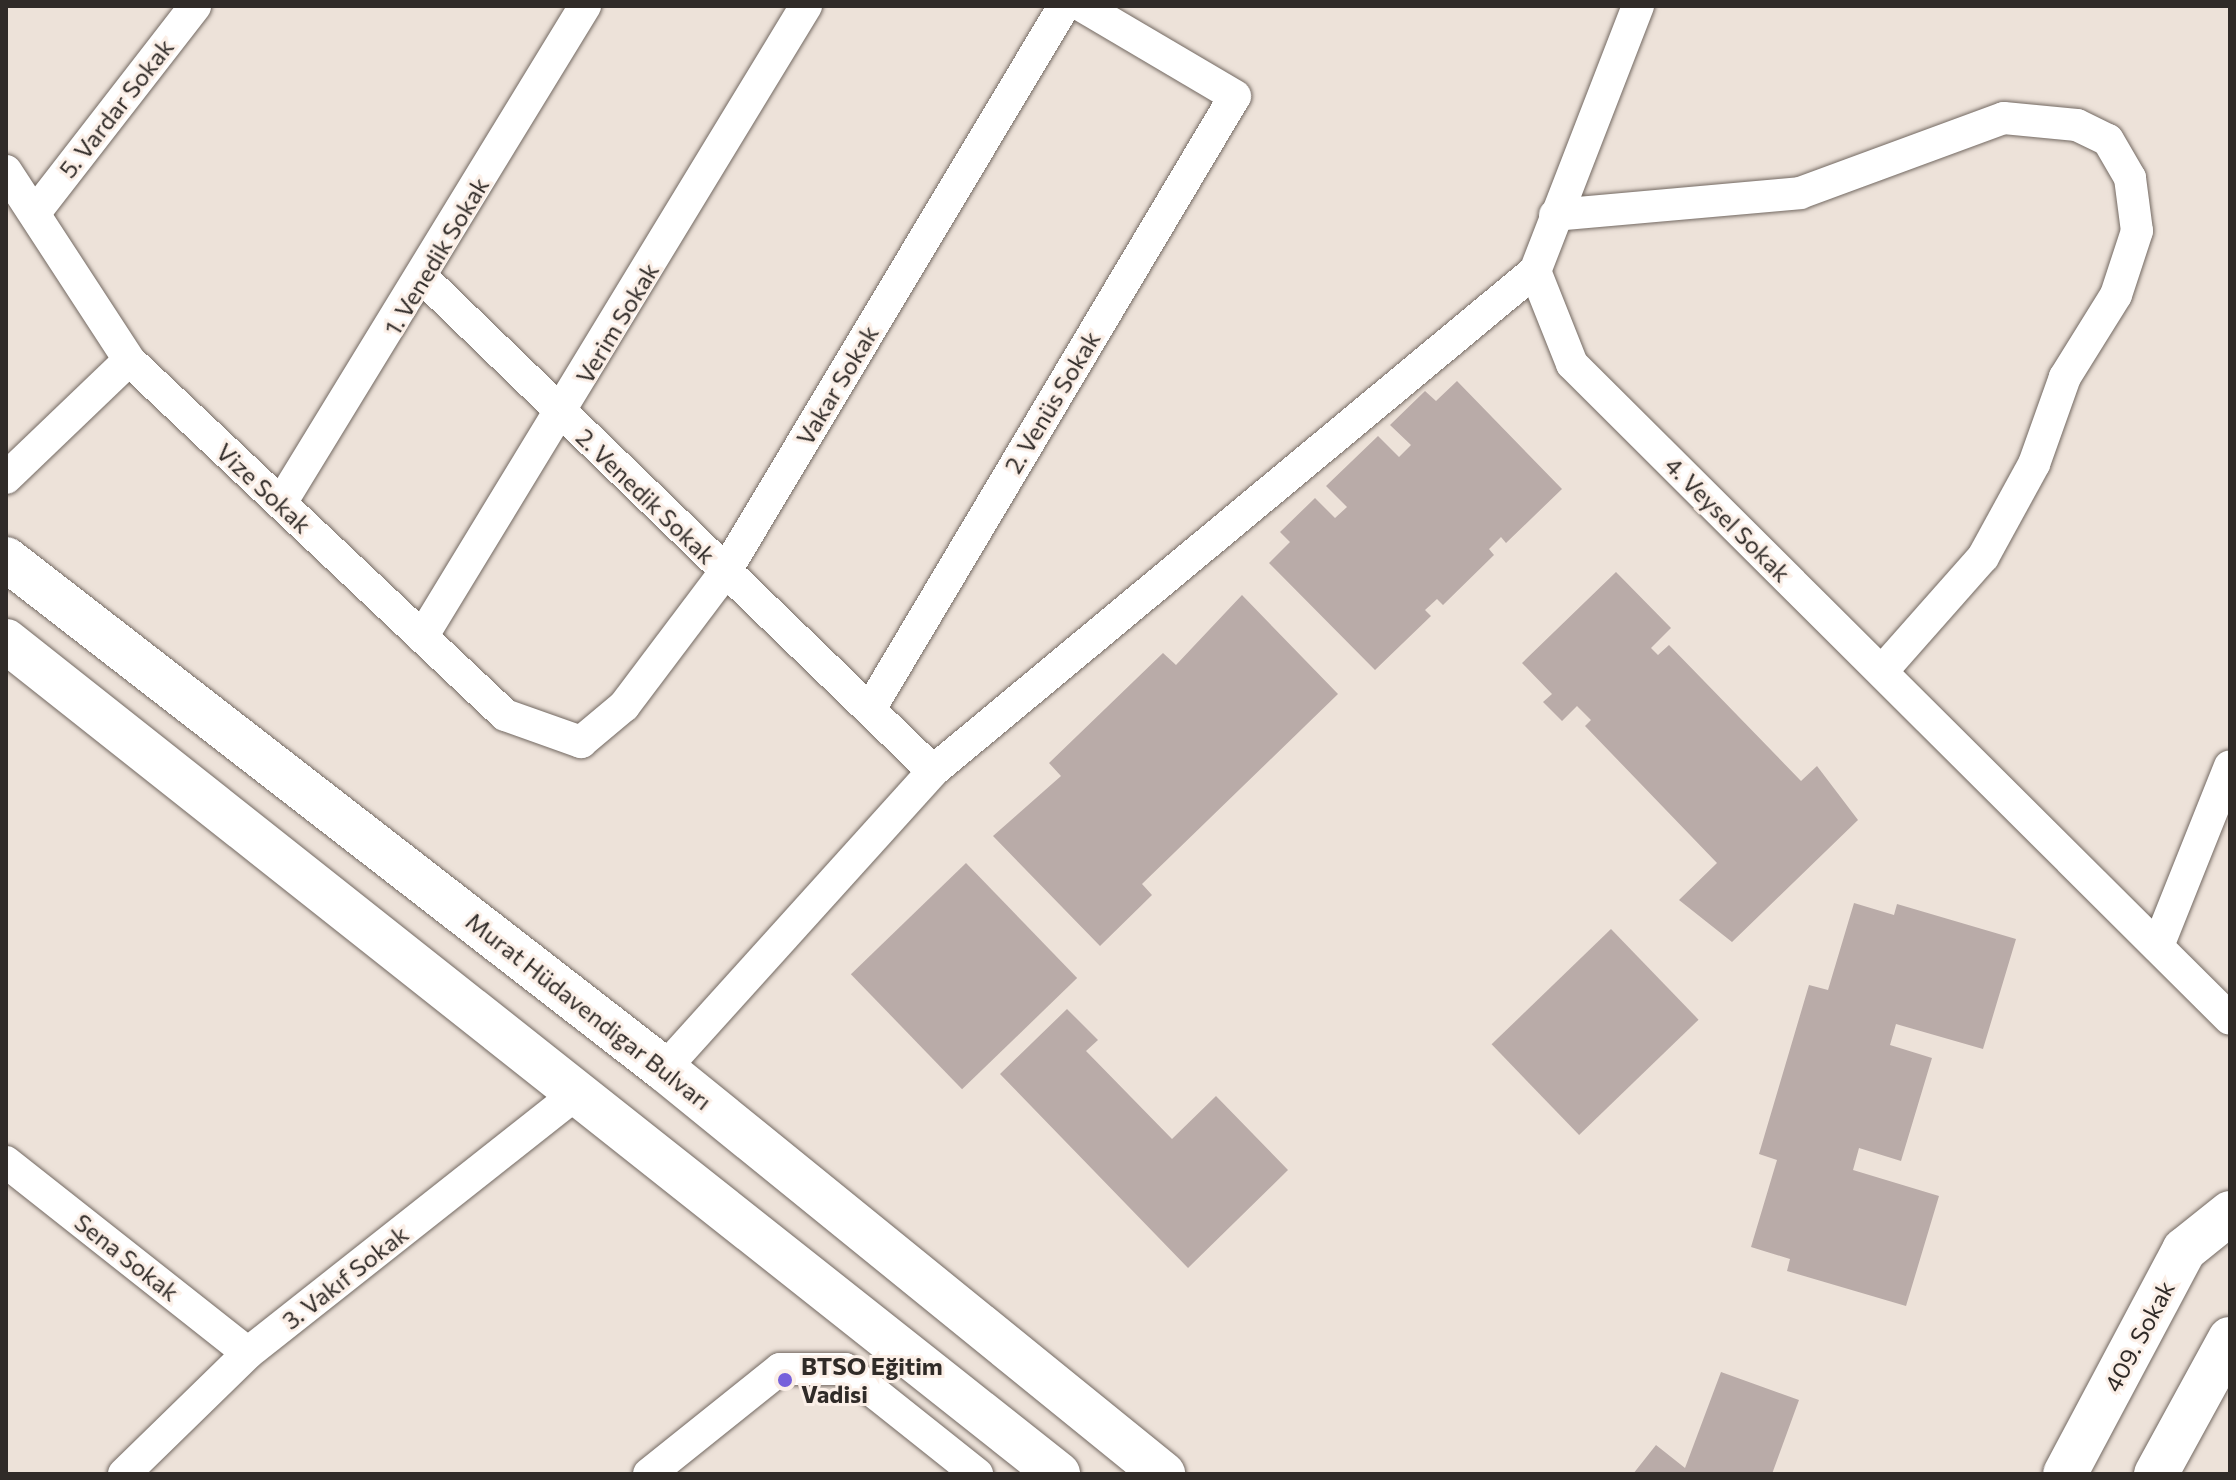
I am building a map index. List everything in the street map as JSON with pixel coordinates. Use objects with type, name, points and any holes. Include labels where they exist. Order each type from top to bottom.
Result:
[{"type":"main road","name":"Murat Hüdavendigar Bulvarı","points":[[6,559],[664,1069],[1163,1474]]},
{"type":"main road","points":[[6,641],[1058,1474]]},
{"type":"main road","name":"409. Sokak","points":[[2065,1474],[2184,1250],[2230,1213]]},
{"type":"main road","points":[[2156,1474],[2230,1339]]},
{"type":"street","name":"5. Vardar Sokak","points":[[37,210],[195,6]]},
{"type":"street","name":"1. Venedik Sokak","points":[[281,503],[424,279],[585,6]]},
{"type":"street","name":"Verim Sokak","points":[[422,637],[562,416],[806,6]]},
{"type":"street","name":"Vakar Sokak","points":[[581,742],[624,706],[725,572],[1064,6]]},
{"type":"street","name":"2. Venüs Sokak","points":[[870,709],[1235,96],[1082,6]]},
{"type":"street","points":[[664,1069],[933,771],[1535,271],[1638,6]]},
{"type":"street","points":[[1555,215],[1800,193],[2004,118],[2077,125],[2108,140],[2130,178],[2137,231],[2116,295],[2065,377],[2034,464],[1983,557],[1882,671]]},
{"type":"street","name":"Vize Sokak","points":[[6,171],[37,210],[129,360],[505,715],[581,742]]},
{"type":"street","name":"4. Veysel Sokak","points":[[1535,271],[1572,364],[2160,941],[2230,1019]]},
{"type":"street","name":"2. Venedik Sokak","points":[[424,279],[562,416],[933,771]]},
{"type":"street","points":[[6,478],[129,360]]},
{"type":"street","points":[[2160,941],[2230,766]]},
{"type":"street","name":"3. Vakıf Sokak","points":[[124,1474],[248,1353],[578,1092]]},
{"type":"street","name":"Sena Sokak","points":[[6,1162],[248,1353]]},
{"type":"street","points":[[649,1474],[780,1369],[845,1369],[977,1474]]},
{"type":"building","points":[[1457,381],[1562,489],[1506,543],[1501,537],[1489,549],[1494,555],[1443,605],[1437,599],[1425,610],[1431,616],[1375,670],[1269,563],[1290,542],[1280,532],[1315,498],[1335,518],[1347,507],[1326,486],[1378,436],[1399,457],[1411,445],[1390,425],[1425,391],[1436,401]]},
{"type":"building","points":[[1616,572],[1671,628],[1651,648],[1658,655],[1669,645],[1801,781],[1817,766],[1858,820],[1732,942],[1679,900],[1717,863],[1585,726],[1591,720],[1577,706],[1562,721],[1543,702],[1552,694],[1522,663]]},
{"type":"building","points":[[1242,595],[1338,694],[1142,884],[1152,895],[1100,946],[993,836],[1061,776],[1049,763],[1163,653],[1176,665]]},
{"type":"building","points":[[966,863],[1077,978],[962,1089],[851,974]]},
{"type":"building","points":[[1854,903],[1894,915],[1897,904],[2016,939],[1983,1049],[1896,1024],[1890,1045],[1932,1058],[1901,1161],[1859,1148],[1853,1170],[1939,1196],[1906,1306],[1787,1271],[1790,1259],[1751,1247],[1777,1160],[1759,1154],[1809,985],[1828,990]]},
{"type":"building","points":[[1611,929],[1699,1020],[1579,1135],[1492,1044]]},
{"type":"building","points":[[1067,1009],[1098,1040],[1086,1051],[1172,1139],[1216,1096],[1288,1170],[1188,1268],[1000,1074]]},
{"type":"building","points":[[1721,1372],[1799,1400],[1772,1474],[1633,1474],[1656,1445],[1685,1468]]},
{"type":"place","name":"BTSO Eğitim Vadisi","points":[[785,1380]]}]
